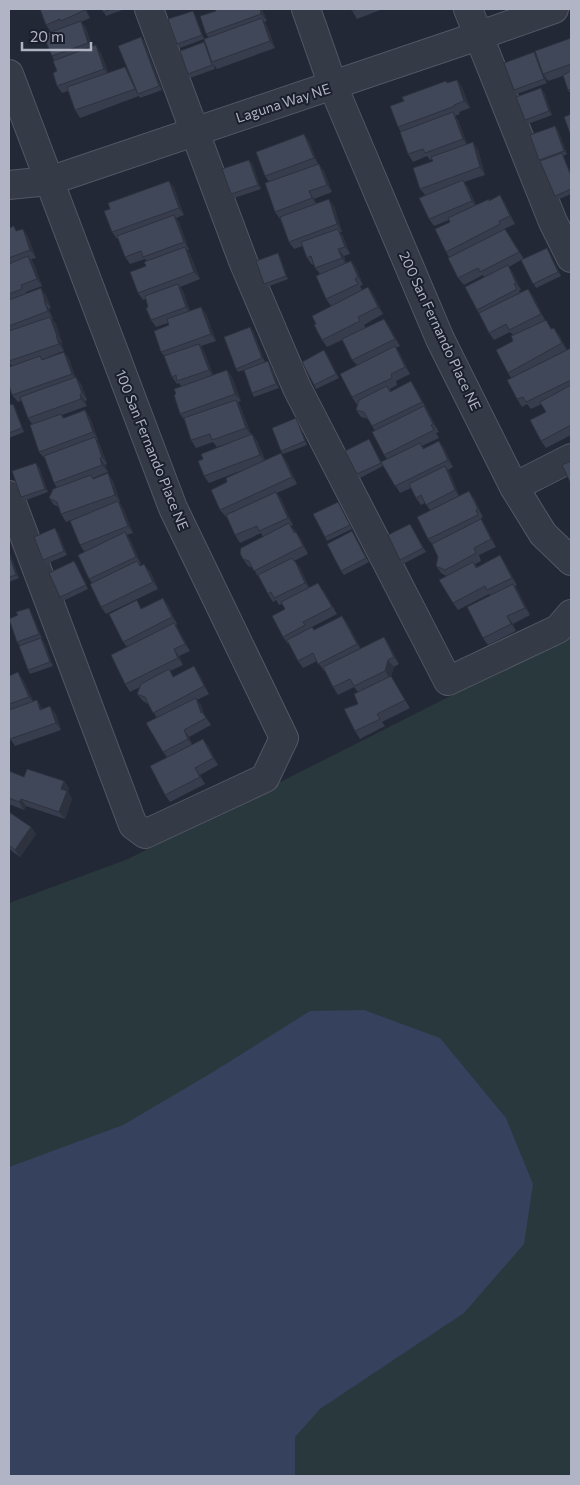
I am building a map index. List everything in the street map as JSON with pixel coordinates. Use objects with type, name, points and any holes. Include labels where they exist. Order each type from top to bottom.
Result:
[{"type":"street","points":[[149,9],[243,261],[297,388],[448,681],[558,629],[571,614]]},
{"type":"street","name":"200 San Fernando Place NE","points":[[306,9],[333,86],[440,339],[514,487],[543,534],[571,560]]},
{"type":"street","points":[[468,9],[552,222],[571,258]]},
{"type":"street","name":"Laguna Way NE","points":[[9,185],[49,181],[333,86],[554,9]]},
{"type":"street","name":"100 San Fernando Place NE","points":[[9,74],[173,508],[284,738],[265,778],[145,834],[133,826],[9,495]]},
{"type":"street","points":[[514,487],[571,458]]},
{"type":"shaded area","points":[[571,635],[571,1476],[9,1476],[9,903],[128,859]]},
{"type":"water","points":[[364,1010],[440,1038],[506,1118],[533,1184],[524,1244],[464,1313],[320,1409],[295,1437],[295,1476],[9,1476],[9,1167],[123,1125],[213,1072],[310,1011]]},
{"type":"building","points":[[40,9],[85,10],[61,21],[60,19],[46,25]]},
{"type":"building","points":[[215,9],[260,9],[261,14],[206,34],[200,16],[216,11]]},
{"type":"building","points":[[193,11],[202,35],[177,44],[168,19]]},
{"type":"building","points":[[262,18],[270,41],[212,62],[204,39]]},
{"type":"building","points":[[81,21],[88,43],[52,56],[43,35]]},
{"type":"building","points":[[141,37],[159,86],[138,94],[118,46]]},
{"type":"building","points":[[571,38],[571,64],[543,74],[535,51]]},
{"type":"building","points":[[204,42],[212,65],[188,74],[180,51]]},
{"type":"building","points":[[96,45],[104,69],[57,86],[53,73],[57,71],[53,61]]},
{"type":"building","points":[[534,52],[544,79],[514,90],[504,63]]},
{"type":"building","points":[[125,67],[135,89],[75,110],[67,87]]},
{"type":"building","points":[[571,71],[571,89],[568,90],[563,75]]},
{"type":"building","points":[[457,80],[464,101],[398,127],[390,106],[404,101],[402,97],[446,81],[447,83]]},
{"type":"building","points":[[541,88],[549,111],[525,120],[516,97]]},
{"type":"building","points":[[453,112],[463,139],[425,153],[423,149],[408,154],[400,132]]},
{"type":"building","points":[[571,114],[571,136],[564,117]]},
{"type":"building","points":[[555,126],[564,151],[539,160],[530,135]]},
{"type":"building","points":[[304,134],[314,158],[265,176],[256,152]]},
{"type":"building","points":[[473,142],[480,167],[420,189],[413,168],[433,161],[431,157]]},
{"type":"building","points":[[562,153],[571,176],[571,189],[555,196],[540,161]]},
{"type":"building","points":[[249,160],[258,185],[231,194],[222,169]]},
{"type":"building","points":[[319,164],[327,185],[309,191],[312,198],[275,212],[265,183]]},
{"type":"building","points":[[463,180],[472,201],[429,219],[419,198]]},
{"type":"building","points":[[169,181],[179,208],[112,232],[104,211],[110,209],[108,203]]},
{"type":"building","points":[[500,195],[510,216],[499,221],[500,224],[446,252],[435,229],[450,222],[448,218]]},
{"type":"building","points":[[329,199],[337,224],[289,242],[280,217]]},
{"type":"building","points":[[174,215],[184,242],[143,257],[141,251],[125,257],[117,236]]},
{"type":"building","points":[[14,226],[16,231],[23,229],[30,250],[9,258],[9,228]]},
{"type":"building","points":[[338,229],[345,247],[338,249],[342,258],[315,268],[311,256],[307,258],[301,242]]},
{"type":"building","points":[[505,229],[519,252],[480,272],[478,268],[458,278],[448,258]]},
{"type":"building","points":[[185,247],[194,272],[138,293],[130,272],[146,266],[144,262]]},
{"type":"building","points":[[547,248],[558,272],[533,284],[521,260]]},
{"type":"building","points":[[278,253],[286,276],[264,284],[256,261]]},
{"type":"building","points":[[28,256],[37,279],[21,285],[22,289],[9,294],[9,264]]},
{"type":"building","points":[[351,261],[358,277],[355,279],[358,284],[326,299],[316,276]]},
{"type":"building","points":[[508,265],[517,289],[477,310],[465,287]]},
{"type":"building","points":[[178,284],[186,307],[151,320],[146,308],[148,307],[145,296]]},
{"type":"building","points":[[368,287],[378,307],[358,317],[360,321],[322,340],[314,325],[316,324],[312,316]]},
{"type":"building","points":[[41,288],[48,311],[9,326],[9,300]]},
{"type":"building","points":[[528,289],[541,314],[509,330],[506,324],[489,333],[479,313]]},
{"type":"building","points":[[201,307],[211,334],[161,352],[154,331],[169,325],[167,319]]},
{"type":"building","points":[[50,317],[59,344],[9,361],[9,331]]},
{"type":"building","points":[[384,319],[395,339],[352,360],[342,339]]},
{"type":"building","points":[[546,320],[551,329],[554,328],[562,343],[508,373],[496,350],[513,341],[511,336]]},
{"type":"building","points":[[250,327],[262,358],[236,369],[224,337]]},
{"type":"building","points":[[199,344],[209,370],[177,381],[176,375],[172,377],[164,356]]},
{"type":"building","points":[[395,346],[405,367],[391,374],[392,378],[352,397],[340,374]]},
{"type":"building","points":[[571,348],[571,380],[526,402],[523,397],[517,399],[507,380]]},
{"type":"building","points":[[324,350],[336,374],[314,385],[302,362]]},
{"type":"building","points":[[64,352],[72,374],[12,395],[9,385],[9,367],[40,356],[42,360]]},
{"type":"building","points":[[268,361],[276,384],[252,393],[244,370]]},
{"type":"building","points":[[227,370],[235,394],[180,414],[174,389]]},
{"type":"building","points":[[76,377],[82,393],[80,394],[81,399],[28,418],[20,397]]},
{"type":"building","points":[[411,381],[422,402],[372,426],[364,412],[356,410],[359,400],[387,386],[390,392]]},
{"type":"building","points":[[571,385],[571,425],[541,441],[530,420],[546,412],[540,402]]},
{"type":"building","points":[[236,400],[246,428],[212,440],[210,434],[191,440],[184,418]]},
{"type":"building","points":[[13,404],[22,428],[9,433],[9,405]]},
{"type":"building","points":[[424,406],[434,430],[384,455],[372,432]]},
{"type":"building","points":[[85,410],[93,432],[39,452],[30,425],[61,414],[64,418]]},
{"type":"building","points":[[296,418],[305,441],[281,451],[272,428]]},
{"type":"building","points":[[252,434],[260,455],[204,476],[198,461],[203,459],[201,454]]},
{"type":"building","points":[[95,437],[102,457],[100,458],[102,465],[54,483],[44,456]]},
{"type":"building","points":[[369,439],[381,463],[357,474],[345,451]]},
{"type":"building","points":[[439,441],[448,460],[395,486],[381,462],[420,443],[423,449]]},
{"type":"building","points":[[281,453],[292,477],[220,510],[211,490],[227,482],[226,478]]},
{"type":"building","points":[[571,461],[571,484],[562,465]]},
{"type":"building","points":[[36,463],[45,489],[21,497],[12,471]]},
{"type":"building","points":[[445,466],[455,490],[426,505],[421,495],[416,498],[409,484]]},
{"type":"building","points":[[108,473],[115,495],[61,514],[57,502],[49,498],[53,489],[91,475],[93,479]]},
{"type":"building","points":[[469,491],[478,509],[476,510],[478,515],[428,539],[417,517]]},
{"type":"building","points":[[276,492],[288,518],[259,531],[257,526],[235,535],[226,515]]},
{"type":"building","points":[[118,501],[128,526],[80,545],[70,521]]},
{"type":"building","points":[[338,502],[350,525],[325,537],[313,514]]},
{"type":"building","points":[[481,519],[491,539],[474,548],[476,553],[445,570],[436,566],[438,557],[432,544]]},
{"type":"building","points":[[289,523],[303,546],[254,571],[249,561],[243,559],[240,553],[241,548]]},
{"type":"building","points":[[410,524],[423,548],[400,560],[388,535]]},
{"type":"building","points":[[55,528],[64,551],[43,560],[34,537]]},
{"type":"building","points":[[352,531],[366,558],[341,571],[327,544]]},
{"type":"building","points":[[125,532],[136,557],[89,579],[78,555]]},
{"type":"building","points":[[9,554],[16,575],[9,577]]},
{"type":"building","points":[[500,555],[512,578],[487,590],[485,586],[453,603],[439,580],[473,562],[476,568]]},
{"type":"building","points":[[292,558],[305,583],[274,598],[271,592],[268,594],[258,575]]},
{"type":"building","points":[[74,561],[86,585],[60,597],[49,573]]},
{"type":"building","points":[[137,561],[140,566],[144,564],[153,582],[101,607],[90,584]]},
{"type":"building","points":[[318,583],[332,607],[303,622],[305,625],[283,637],[272,616],[285,609],[281,602]]},
{"type":"building","points":[[513,584],[525,608],[507,616],[511,624],[483,638],[467,607]]},
{"type":"building","points":[[163,598],[172,617],[123,642],[109,614],[137,600],[141,609]]},
{"type":"building","points":[[29,608],[39,634],[17,642],[9,619],[18,615],[16,612]]},
{"type":"building","points":[[342,616],[357,644],[318,664],[313,653],[298,661],[287,640],[312,627],[314,630]]},
{"type":"building","points":[[174,623],[185,644],[174,649],[178,658],[125,684],[111,655]]},
{"type":"building","points":[[384,637],[394,657],[388,660],[385,671],[354,686],[350,679],[333,687],[323,667]]},
{"type":"building","points":[[41,638],[50,662],[28,670],[19,646]]},
{"type":"building","points":[[194,666],[204,686],[153,713],[145,697],[137,694],[141,684],[169,669],[173,677]]},
{"type":"building","points":[[18,672],[29,697],[9,704],[9,676]]},
{"type":"building","points":[[391,676],[405,700],[377,714],[380,719],[355,731],[344,709],[358,704],[354,694]]},
{"type":"building","points":[[196,698],[201,713],[206,718],[184,730],[188,739],[163,752],[146,723]]},
{"type":"building","points":[[37,700],[40,710],[50,706],[56,723],[10,739],[9,710]]},
{"type":"building","points":[[203,739],[213,758],[195,768],[200,777],[165,795],[150,766]]},
{"type":"building","points":[[27,769],[64,781],[61,789],[67,791],[59,812],[21,799],[19,802],[9,798],[9,771],[24,777]]},
{"type":"building","points":[[9,812],[31,827],[15,850],[9,845]]}]
